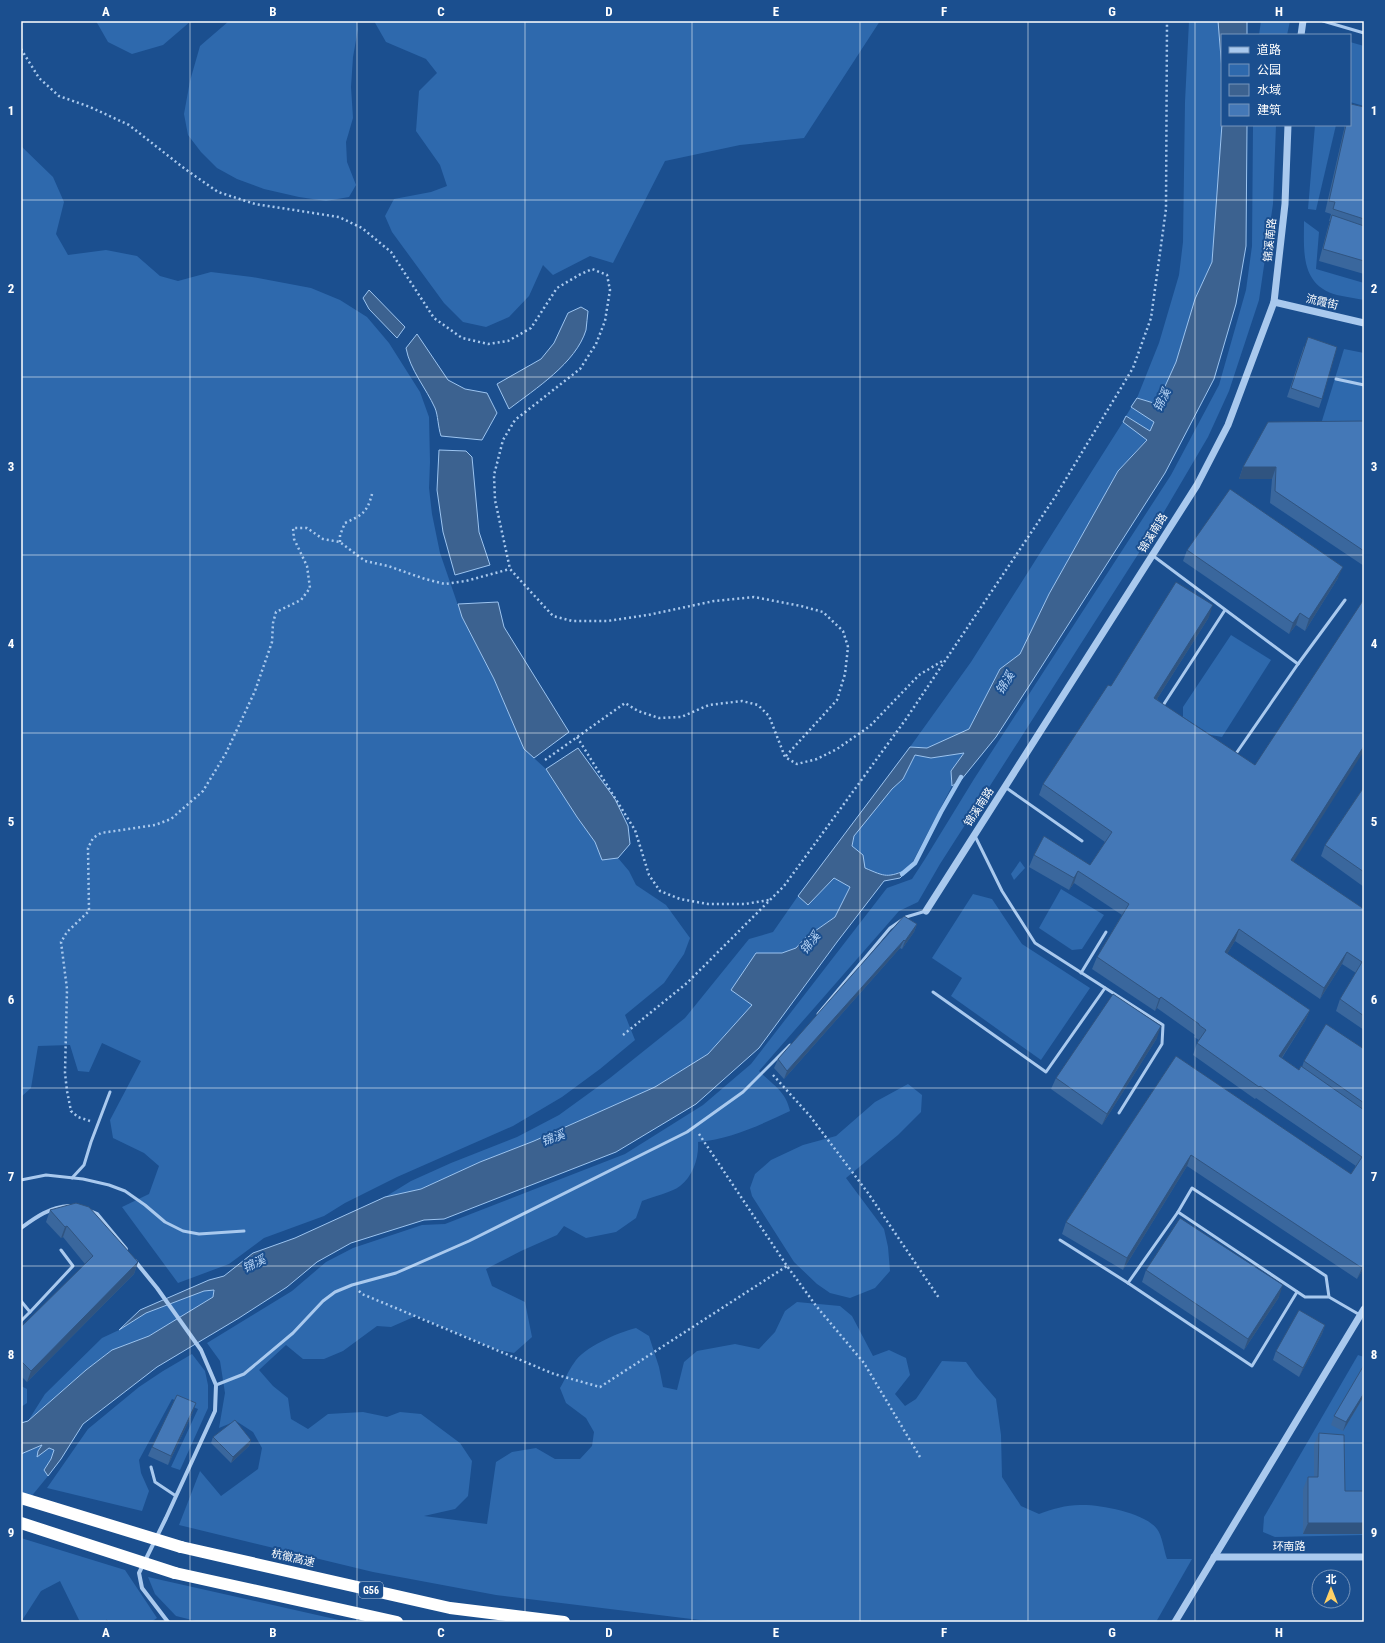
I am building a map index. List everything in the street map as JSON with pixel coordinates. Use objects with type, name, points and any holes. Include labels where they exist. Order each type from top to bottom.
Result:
[{"type":"highway","name":"杭徽高速","points":[[21,1498],[181,1547],[450,1608],[564,1622]]},
{"type":"highway","name":"G56","points":[[21,1523],[175,1573],[397,1622]]},
{"type":"street","points":[[1301,34],[1303,21]]},
{"type":"street","name":"锦溪南路","points":[[926,911],[1197,485],[1228,425],[1274,302],[1285,204],[1288,126]]},
{"type":"street","name":"流霞街","points":[[1274,302],[1364,323]]},
{"type":"street","points":[[21,1228],[40,1214],[58,1207],[72,1206]]},
{"type":"street","points":[[85,1208],[97,1214],[128,1251]]},
{"type":"street","points":[[133,1257],[201,1350],[216,1385],[215,1412],[139,1573],[142,1588],[168,1622]]},
{"type":"street","points":[[1175,1622],[1364,1309]]},
{"type":"street","name":"环南路","points":[[1214,1557],[1364,1557]]},
{"type":"lane","points":[[1322,21],[1364,33]]},
{"type":"lane","points":[[1336,379],[1364,385]]},
{"type":"lane","points":[[1152,555],[1298,664]]},
{"type":"lane","points":[[1228,752],[1234,756],[1345,600]]},
{"type":"lane","points":[[1166,711],[1162,707],[1225,610]]},
{"type":"lane","points":[[1005,787],[1082,841]]},
{"type":"lane","points":[[975,834],[1002,891],[1035,943],[1163,1026],[1162,1044],[1119,1114]]},
{"type":"lane","points":[[817,1015],[890,928],[906,917],[926,911]]},
{"type":"lane","points":[[1081,973],[1106,932]]},
{"type":"lane","points":[[933,992],[1046,1072],[1105,988]]},
{"type":"lane","points":[[216,1385],[244,1374],[294,1333],[323,1301],[335,1292],[352,1285],[396,1273],[469,1241],[673,1140],[743,1092],[792,1044]]},
{"type":"lane","points":[[72,1178],[84,1166],[110,1092]]},
{"type":"lane","points":[[21,1180],[46,1175],[109,1185],[125,1192],[145,1205],[165,1222],[183,1231],[199,1234],[244,1231]]},
{"type":"lane","points":[[1128,1283],[1178,1212],[1192,1188],[1326,1276],[1329,1298]]},
{"type":"lane","points":[[1178,1212],[1305,1298],[1329,1298],[1360,1316]]},
{"type":"lane","points":[[1060,1240],[1128,1283],[1252,1366],[1297,1292]]},
{"type":"lane","points":[[21,1321],[73,1266],[61,1250]]},
{"type":"lane","points":[[21,1301],[30,1312]]},
{"type":"lane","points":[[151,1467],[155,1482],[176,1496]]},
{"type":"path","points":[[623,1035],[687,983],[784,886],[906,719],[1055,497],[1133,368],[1151,318],[1166,210],[1167,21]]},
{"type":"path","points":[[21,49],[39,78],[59,96],[90,107],[129,125],[185,169],[218,192],[255,204],[339,217],[362,228],[391,252],[434,318],[462,338],[488,344],[508,341],[531,328],[557,288],[592,269],[607,275],[610,290],[605,321],[596,344],[580,369],[515,420],[503,440],[494,475],[495,500],[510,569],[552,616],[572,621],[607,621],[648,615],[714,601],[754,597],[823,612],[844,631],[848,647],[845,674],[837,700],[785,757]]},
{"type":"path","points":[[340,542],[340,535],[344,523],[357,517],[368,507],[372,494]]},
{"type":"path","points":[[98,1124],[78,1117],[71,1111],[65,1073],[67,989],[61,942],[67,932],[89,911],[88,848],[93,838],[101,833],[154,825],[171,819],[203,791],[226,753],[255,692],[272,642],[273,623],[276,612],[301,600],[310,588],[307,566],[294,539],[293,528],[307,528],[323,539],[340,542],[365,561],[388,566],[425,579],[445,584],[466,581],[510,569]]},
{"type":"path","points":[[544,760],[625,703],[638,711],[659,718],[681,716],[709,705],[742,702],[758,705],[769,716],[785,757],[797,764],[817,759],[837,749],[870,726],[919,675],[946,658]]},
{"type":"path","points":[[577,737],[635,830],[649,875],[660,891],[680,899],[708,904],[745,904],[770,900]]},
{"type":"path","points":[[767,1068],[810,1116],[868,1193],[939,1298]]},
{"type":"path","points":[[694,1127],[787,1266],[817,1307],[864,1363],[920,1457]]},
{"type":"path","points":[[352,1285],[362,1294],[554,1374],[600,1387],[787,1266]]},
{"type":"green space","points":[[96,21],[191,21],[163,45],[132,54],[108,42]]},
{"type":"green space","points":[[229,21],[357,21],[358,29],[353,57],[351,87],[353,118],[346,142],[347,162],[356,185],[349,197],[326,201],[299,197],[264,189],[237,179],[217,168],[201,152],[188,135],[184,114],[190,81],[200,46]]},
{"type":"green space","points":[[374,21],[880,21],[804,138],[740,145],[665,161],[613,263],[590,256],[553,275],[543,265],[529,296],[509,317],[486,327],[463,322],[444,303],[392,232],[385,216],[394,199],[431,192],[447,186],[440,165],[416,131],[419,91],[437,73],[426,59],[386,42]]},
{"type":"green space","points":[[1189,21],[1218,21],[1221,58],[1222,126],[1212,262],[1195,299],[1176,362],[1157,404],[1137,398],[1159,343],[1179,275],[1183,242],[1185,102]]},
{"type":"green space","points":[[1261,21],[1290,21],[1287,34],[1259,34]]},
{"type":"green space","points":[[1351,42],[1364,46],[1364,106],[1351,102]]},
{"type":"green space","points":[[1253,126],[1276,126],[1273,204],[1259,300],[1229,391],[1208,437],[1151,534],[940,864],[918,902],[899,911],[759,1071],[782,1093],[790,1111],[734,1135],[698,1142],[696,1160],[692,1172],[685,1182],[673,1190],[642,1201],[636,1218],[616,1232],[586,1238],[564,1226],[557,1235],[486,1269],[492,1286],[525,1302],[532,1337],[514,1353],[495,1349],[416,1316],[391,1327],[377,1326],[343,1351],[324,1359],[303,1359],[286,1345],[259,1370],[273,1386],[288,1398],[291,1419],[308,1429],[328,1414],[363,1412],[387,1417],[400,1412],[421,1414],[460,1443],[472,1461],[468,1496],[455,1509],[424,1516],[487,1524],[496,1462],[512,1452],[536,1448],[555,1459],[580,1459],[592,1446],[594,1432],[586,1418],[566,1403],[560,1388],[574,1363],[585,1351],[593,1346],[620,1333],[636,1328],[649,1336],[659,1367],[663,1387],[677,1390],[684,1362],[697,1351],[735,1344],[759,1349],[775,1332],[785,1311],[797,1302],[840,1306],[852,1316],[873,1356],[889,1350],[906,1358],[910,1375],[895,1394],[905,1406],[916,1399],[942,1361],[966,1362],[996,1399],[1001,1435],[1002,1477],[1021,1506],[1039,1514],[1059,1508],[1088,1505],[1110,1508],[1133,1514],[1151,1523],[1157,1529],[1162,1539],[1167,1559],[1192,1559],[1156,1622],[716,1622],[496,1595],[373,1572],[179,1525],[200,1471],[221,1496],[258,1469],[262,1448],[253,1432],[236,1421],[219,1428],[225,1393],[220,1361],[207,1343],[292,1291],[326,1262],[353,1248],[422,1225],[445,1224],[625,1154],[703,1105],[751,1064],[887,888],[912,879],[974,779],[1171,475],[1219,385],[1246,290],[1252,246]]},
{"type":"green space","points":[[1315,126],[1336,126],[1316,210],[1308,209]]},
{"type":"green space","points":[[21,146],[53,177],[64,202],[56,234],[68,255],[106,250],[137,256],[160,276],[178,281],[211,272],[252,277],[311,288],[340,300],[367,317],[389,343],[420,392],[429,417],[429,488],[432,514],[440,553],[462,617],[494,679],[524,749],[546,769],[595,842],[602,860],[618,858],[629,871],[636,885],[666,905],[690,938],[684,954],[664,983],[625,1015],[635,1040],[600,1069],[562,1097],[513,1126],[397,1177],[345,1203],[324,1216],[264,1238],[229,1264],[178,1283],[122,1207],[149,1194],[159,1166],[144,1153],[113,1138],[110,1120],[141,1061],[102,1043],[89,1072],[78,1071],[70,1045],[38,1046],[31,1088],[21,1097]]},
{"type":"green space","points":[[1304,221],[1319,232],[1316,269],[1364,283],[1364,300],[1337,295],[1325,290],[1316,283],[1310,275],[1307,266],[1304,244]]},
{"type":"green space","points":[[1344,349],[1364,353],[1364,426],[1321,424]]},
{"type":"green space","points":[[1132,406],[1154,422],[1150,431],[1126,416]]},
{"type":"green space","points":[[1123,422],[1147,439],[1118,471],[1049,594],[1020,655],[1000,669],[969,729],[927,748],[910,747],[971,662]]},
{"type":"green space","points":[[1231,635],[1271,660],[1222,737],[1211,735],[1183,717],[1183,707]]},
{"type":"green space","points":[[964,753],[951,771],[952,786],[909,869],[894,875],[884,876],[864,868],[863,855],[852,846],[854,836],[892,788],[903,779],[915,755],[931,758]]},
{"type":"green space","points":[[1020,861],[1025,868],[1014,880],[1011,874]]},
{"type":"green space","points":[[834,878],[850,887],[835,917],[805,938],[796,948],[782,953],[756,953],[752,1005],[708,1054],[655,1087],[534,1141],[480,1162],[421,1189],[385,1197],[411,1181],[451,1163],[517,1137],[559,1115],[610,1078],[685,1018],[749,939],[773,932],[798,896],[808,905]]},
{"type":"green space","points":[[1061,889],[1104,915],[1082,949],[1072,950],[1039,928]]},
{"type":"green space","points":[[973,894],[992,899],[1022,944],[1090,988],[1041,1060],[951,996],[962,978],[932,958]]},
{"type":"green space","points":[[908,1084],[922,1095],[921,1112],[898,1135],[846,1178],[884,1229],[888,1247],[890,1271],[875,1288],[850,1298],[830,1293],[817,1284],[794,1262],[752,1196],[750,1188],[755,1174],[771,1160],[803,1145],[836,1136],[875,1102]]},
{"type":"green space","points":[[214,1290],[213,1297],[149,1336],[112,1350],[86,1370],[28,1421],[45,1394],[102,1338],[119,1330],[146,1313],[204,1291]]},
{"type":"green space","points":[[192,1354],[205,1371],[208,1385],[208,1408],[180,1470],[171,1467],[198,1409],[172,1399],[139,1460],[141,1473],[149,1491],[142,1511],[47,1488],[88,1429],[139,1387]]},
{"type":"green space","points":[[1358,1355],[1364,1357],[1364,1535],[1275,1537],[1263,1532],[1264,1517]]},
{"type":"green space","points":[[21,1386],[27,1389],[27,1403],[21,1407]]},
{"type":"green space","points":[[43,1445],[55,1450],[44,1470],[48,1476],[21,1509],[21,1454]]},
{"type":"green space","points":[[21,1538],[125,1570],[157,1618],[151,1622],[80,1622],[60,1581],[41,1591],[21,1622]]},
{"type":"green space","points":[[148,1577],[348,1622],[200,1622],[176,1616],[155,1594]]},
{"type":"water","points":[[1218,21],[1247,21],[1247,34],[1221,34],[1221,58]]},
{"type":"water","points":[[1222,126],[1247,126],[1246,246],[1236,304],[1214,379],[1165,473],[996,737],[961,780],[952,786],[951,771],[964,753],[931,758],[915,755],[903,779],[892,789],[854,836],[852,846],[863,855],[865,868],[882,875],[896,874],[909,869],[900,878],[884,881],[759,1048],[696,1104],[616,1152],[444,1219],[424,1220],[351,1243],[317,1262],[287,1287],[239,1318],[157,1367],[83,1424],[61,1459],[48,1476],[44,1470],[51,1459],[54,1450],[49,1448],[37,1457],[38,1451],[42,1445],[21,1454],[21,1423],[28,1421],[86,1370],[112,1350],[149,1336],[213,1297],[214,1290],[204,1291],[146,1313],[119,1330],[140,1310],[209,1280],[224,1276],[253,1253],[295,1238],[385,1197],[421,1189],[655,1087],[708,1054],[752,1005],[731,990],[756,953],[782,953],[796,948],[805,938],[835,917],[850,887],[834,878],[808,905],[798,896],[910,747],[927,748],[969,729],[1000,669],[1020,654],[1049,594],[1118,471],[1147,440],[1123,422],[1126,416],[1150,431],[1154,422],[1131,407],[1137,398],[1157,404],[1176,362],[1195,299],[1212,262]]},
{"type":"water","points":[[369,290],[405,327],[397,338],[369,309],[363,298]]},
{"type":"water","points":[[581,307],[588,311],[586,330],[581,342],[554,374],[509,409],[497,384],[541,359],[554,343],[568,313]]},
{"type":"water","points":[[417,334],[448,380],[465,389],[487,393],[497,413],[482,440],[441,436],[435,408],[411,364],[406,348]]},
{"type":"water","points":[[439,450],[466,451],[472,457],[479,532],[490,565],[455,575],[443,532],[437,490]]},
{"type":"water","points":[[498,602],[504,627],[569,732],[534,758],[524,749],[494,679],[462,617],[458,604]]},
{"type":"water","points":[[578,748],[615,799],[628,826],[630,844],[618,858],[602,860],[595,842],[546,769]]},
{"type":"building","points":[[1351,104],[1364,107],[1364,219],[1333,209],[1335,202],[1329,201],[1346,126],[1351,126]]},
{"type":"building","points":[[1332,215],[1364,226],[1364,261],[1323,249]]},
{"type":"building","points":[[1308,337],[1337,347],[1322,399],[1291,388]]},
{"type":"building","points":[[1364,421],[1364,551],[1275,491],[1276,467],[1243,467],[1268,422]]},
{"type":"building","points":[[1230,489],[1343,567],[1309,619],[1300,613],[1293,623],[1187,550]]},
{"type":"building","points":[[1176,582],[1213,605],[1154,698],[1255,765],[1364,599],[1364,746],[1291,860],[1364,909],[1364,1016],[1340,999],[1362,962],[1347,952],[1324,988],[1239,929],[1225,952],[1310,1010],[1279,1056],[1299,1070],[1301,1066],[1364,1110],[1364,1263],[1362,1268],[1191,1155],[1127,1258],[1066,1222],[1176,1056],[1351,1174],[1362,1157],[1197,1043],[1206,1030],[1161,997],[1159,999],[1097,957],[1129,904],[1078,871],[1074,878],[1034,855],[1044,836],[1090,865],[1112,832],[1043,784],[1108,685],[1111,686]]},
{"type":"building","points":[[1364,787],[1364,872],[1325,845]]},
{"type":"building","points":[[904,916],[917,924],[905,941],[904,940],[787,1071],[778,1059]]},
{"type":"building","points":[[1113,994],[1161,1026],[1107,1114],[1056,1078]]},
{"type":"building","points":[[1326,1024],[1364,1049],[1364,1103],[1304,1061]]},
{"type":"building","points":[[76,1203],[89,1207],[138,1262],[31,1371],[21,1361],[21,1327],[93,1256],[67,1226],[65,1227],[50,1210]]},
{"type":"building","points":[[1180,1218],[1283,1285],[1248,1339],[1146,1270]]},
{"type":"building","points":[[1299,1310],[1325,1325],[1303,1368],[1276,1351]]},
{"type":"building","points":[[1364,1365],[1364,1393],[1346,1422],[1334,1416]]},
{"type":"building","points":[[177,1395],[196,1403],[171,1456],[152,1447]]},
{"type":"building","points":[[235,1420],[251,1440],[233,1457],[213,1437]]},
{"type":"building","points":[[1319,1433],[1344,1435],[1345,1491],[1364,1491],[1364,1523],[1308,1523],[1308,1477],[1318,1477]]},
{"type":"waterway","name":"锦溪","points":[[902,874],[915,863],[961,777]]}]
